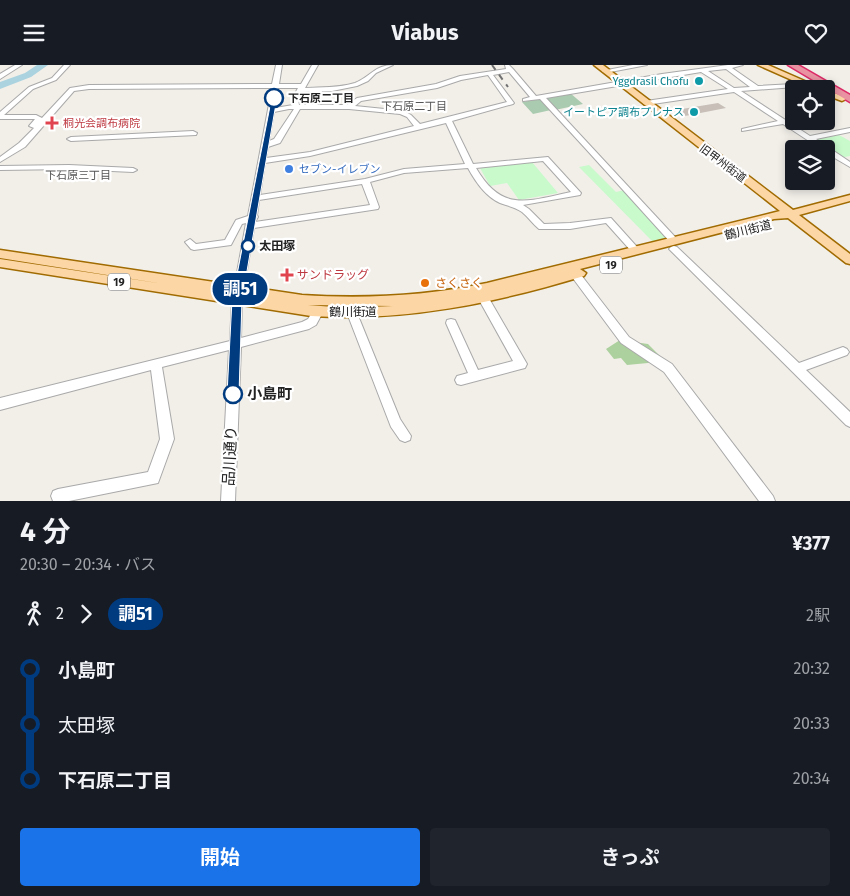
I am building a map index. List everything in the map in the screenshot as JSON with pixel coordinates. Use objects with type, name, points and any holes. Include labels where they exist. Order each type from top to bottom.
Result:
[{"type":"highway","points":[[790,66],[811,80]]},
{"type":"highway","points":[[790,66],[848,100]]},
{"type":"highway","points":[[835,94],[848,100]]},
{"type":"main road","name":"旧甲州街道","points":[[598,65],[850,259]]},
{"type":"main road","points":[[762,65],[800,80]]},
{"type":"main road","points":[[777,70],[787,72],[790,66]]},
{"type":"main road","name":"19","points":[[791,214],[850,198]]},
{"type":"main road","name":"鶴川街道","points":[[0,254],[318,312],[352,313],[416,310],[483,298],[576,274],[778,214],[791,214]]},
{"type":"main road","name":"鶴川街道","points":[[0,263],[238,296],[342,303],[420,300],[487,288],[635,250],[674,245]]},
{"type":"street","points":[[0,77],[19,65]]},
{"type":"street","points":[[0,116],[31,88],[54,79],[67,65]]},
{"type":"street","name":"品川通り","points":[[228,501],[238,296],[253,221],[279,65]]},
{"type":"street","points":[[266,145],[277,141],[297,108],[295,99],[315,65]]},
{"type":"street","points":[[0,160],[22,145],[72,89],[89,87],[276,85],[332,89],[355,85],[366,80],[374,72],[390,65]]},
{"type":"street","points":[[606,71],[644,65]]},
{"type":"street","points":[[690,65],[785,122]]},
{"type":"street","points":[[524,100],[740,65]]},
{"type":"street","points":[[727,67],[756,88]]},
{"type":"street","points":[[349,107],[359,99],[429,88],[460,78],[508,68],[588,145],[674,245],[850,421]]},
{"type":"street","points":[[263,161],[323,152],[418,126],[448,121],[511,103],[489,73]]},
{"type":"street","points":[[646,103],[734,90],[785,86]]},
{"type":"street","points":[[272,110],[289,107],[349,107],[402,112],[409,116],[418,126]]},
{"type":"street","points":[[0,116],[36,117],[39,119],[15,145],[0,156]]},
{"type":"street","points":[[448,121],[470,166],[491,195],[526,211],[542,227],[570,226],[608,220],[635,250]]},
{"type":"street","points":[[744,130],[785,122]]},
{"type":"street","points":[[797,130],[810,139],[850,130]]},
{"type":"street","points":[[71,139],[192,133]]},
{"type":"street","points":[[835,155],[850,165]]},
{"type":"street","points":[[256,198],[365,181],[404,171],[545,159],[576,193],[514,204]]},
{"type":"street","points":[[0,168],[69,167],[133,170]]},
{"type":"street","points":[[190,241],[194,247],[228,243],[239,223],[375,207],[365,181]]},
{"type":"street","points":[[576,274],[626,340],[668,368],[768,501]]},
{"type":"street","points":[[461,380],[521,364],[483,298]]},
{"type":"street","points":[[0,404],[305,326],[312,322],[318,312]]},
{"type":"street","points":[[352,313],[395,423],[405,436]]},
{"type":"street","points":[[451,323],[475,376]]},
{"type":"street","points":[[796,369],[843,352]]},
{"type":"street","points":[[58,496],[153,478],[167,439],[156,363]]},
{"type":"green space","points":[[570,93],[583,104],[555,110],[543,98]]},
{"type":"green space","points":[[540,99],[551,110],[533,114],[522,102]]},
{"type":"green space","points":[[839,135],[850,141],[850,156],[839,158],[835,155],[835,140],[811,140]]},
{"type":"green space","points":[[532,162],[558,193],[519,200],[507,183],[490,186],[480,168]]},
{"type":"green space","points":[[589,165],[616,192],[624,190],[665,233],[662,234],[666,238],[653,242],[579,167]]},
{"type":"green space","points":[[620,340],[648,344],[661,357],[648,363],[627,365],[621,358],[614,359],[606,349]]},
{"type":"building","name":"イートピア調布プレナス","points":[[718,103],[726,108],[685,116],[676,110]]},
{"type":"waterway","points":[[0,86],[28,75],[43,65]]},
{"type":"railway","points":[[492,65],[508,87]]},
{"type":"bus line","name":"調51","points":[[233,394],[237,300],[274,98]]},
{"type":"place","name":"Yggdrasil Chofu","points":[[699,81]]},
{"type":"place","name":"下石原二丁目","points":[[274,98]]},
{"type":"place","name":"イートピア調布プレナス","points":[[694,112]]},
{"type":"place","name":"桐光会調布病院","points":[[52,123]]},
{"type":"place","name":"セブン-イレブン","points":[[289,169]]},
{"type":"place","name":"太田塚","points":[[248,246]]},
{"type":"place","name":"サンドラッグ","points":[[287,275]]},
{"type":"place","name":"さくさく","points":[[425,283]]},
{"type":"place","name":"小島町","points":[[233,394]]},
{"type":"district","name":"下石原二丁目","points":[[414,106]]},
{"type":"district","name":"下石原三丁目","points":[[78,175]]}]
